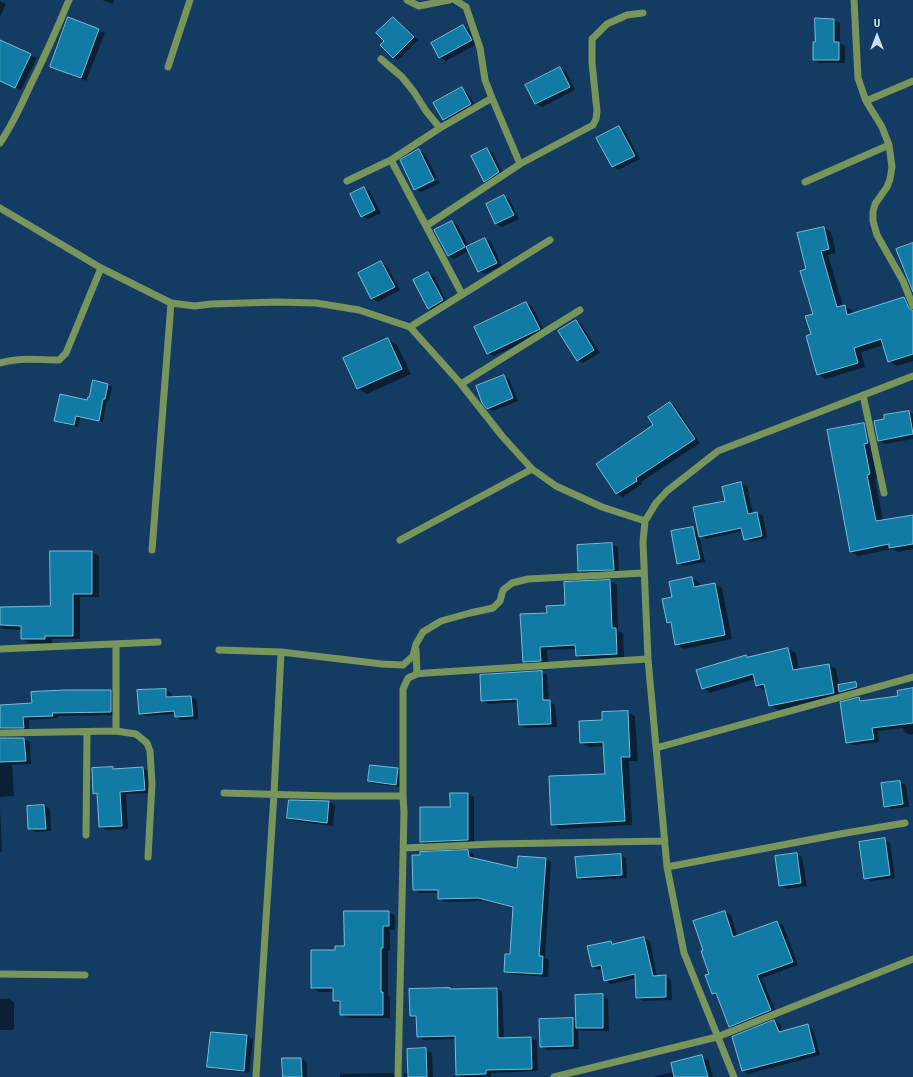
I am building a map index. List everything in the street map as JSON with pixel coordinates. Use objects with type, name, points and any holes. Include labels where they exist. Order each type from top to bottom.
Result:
[{"type":"street","points":[[0,143],[20,109],[69,0]]},
{"type":"street","points":[[168,68],[190,0]]},
{"type":"street","points":[[407,0],[419,6],[449,0]]},
{"type":"street","points":[[454,0],[466,7],[480,48],[485,80],[520,164]]},
{"type":"street","points":[[854,0],[858,78],[866,101],[882,127],[889,145],[892,167],[887,187],[875,204],[872,212],[872,221],[877,235],[903,281],[913,306]]},
{"type":"street","points":[[426,226],[520,164],[593,125],[596,119],[597,111],[592,63],[592,39],[607,24],[627,15],[643,13]]},
{"type":"street","points":[[381,59],[402,77],[440,128]]},
{"type":"street","points":[[866,101],[913,81]]},
{"type":"street","points":[[347,181],[391,160],[440,128],[492,98]]},
{"type":"street","points":[[805,182],[889,145]]},
{"type":"street","points":[[391,160],[462,294]]},
{"type":"street","points":[[0,208],[101,268],[171,303],[195,306],[263,302],[316,303],[359,310],[410,327],[461,384],[502,436],[532,469],[556,486],[602,507],[645,521]]},
{"type":"street","points":[[410,327],[550,240]]},
{"type":"street","points":[[0,363],[18,360],[59,360],[66,353],[101,268]]},
{"type":"street","points":[[152,550],[171,303]]},
{"type":"street","points":[[461,384],[580,310]]},
{"type":"street","points":[[734,1077],[684,953],[667,867],[648,659],[643,542],[645,521],[656,503],[667,491],[718,451],[913,376]]},
{"type":"street","points":[[863,395],[884,493]]},
{"type":"street","points":[[400,540],[532,469]]},
{"type":"street","points":[[218,650],[281,652],[382,664],[403,665],[413,656],[416,644],[423,632],[441,622],[493,608],[500,601],[503,590],[512,583],[528,579],[644,573]]},
{"type":"street","points":[[0,649],[158,642]]},
{"type":"street","points":[[116,644],[116,731]]},
{"type":"street","points":[[416,644],[417,674]]},
{"type":"street","points":[[256,1077],[274,794],[281,652]]},
{"type":"street","points":[[398,1077],[404,848],[403,689],[408,678],[417,674],[648,659]]},
{"type":"street","points":[[656,748],[913,677]]},
{"type":"street","points":[[0,733],[116,731],[136,734],[147,743],[150,751],[152,784],[148,857]]},
{"type":"street","points":[[86,835],[87,732]]},
{"type":"street","points":[[224,793],[403,796]]},
{"type":"street","points":[[667,867],[905,823]]},
{"type":"street","points":[[404,848],[492,844],[665,841]]},
{"type":"street","points":[[554,1077],[717,1037],[913,959]]},
{"type":"street","points":[[0,974],[85,975]]},
{"type":"building","points":[[68,17],[99,29],[81,78],[50,67]]},
{"type":"building","points":[[393,17],[414,37],[393,58],[380,45],[384,41],[376,33]]},
{"type":"building","points":[[815,18],[834,19],[834,42],[839,42],[839,60],[813,60]]},
{"type":"building","points":[[463,25],[472,40],[439,58],[431,43]]},
{"type":"building","points":[[0,40],[31,54],[15,88],[0,81]]},
{"type":"building","points":[[560,67],[570,87],[535,104],[525,85]]},
{"type":"building","points":[[462,87],[471,104],[443,120],[433,103]]},
{"type":"building","points":[[619,126],[635,156],[612,167],[596,138]]},
{"type":"building","points":[[487,148],[499,172],[484,182],[471,156]]},
{"type":"building","points":[[419,149],[434,180],[414,190],[400,160]]},
{"type":"building","points":[[364,187],[375,210],[361,217],[350,194]]},
{"type":"building","points":[[504,195],[514,215],[495,224],[486,204]]},
{"type":"building","points":[[452,221],[465,247],[448,256],[434,230]]},
{"type":"building","points":[[824,227],[829,249],[821,251],[837,307],[845,305],[847,315],[904,297],[909,308],[913,311],[913,354],[888,362],[881,339],[854,348],[858,363],[817,375],[806,336],[811,334],[805,316],[813,314],[800,271],[806,269],[797,233]]},
{"type":"building","points":[[485,238],[497,263],[478,272],[466,247]]},
{"type":"building","points":[[913,243],[913,292],[896,249]]},
{"type":"building","points":[[381,261],[395,287],[371,299],[358,273]]},
{"type":"building","points":[[428,272],[443,300],[428,309],[413,280]]},
{"type":"building","points":[[526,302],[540,329],[487,354],[474,327]]},
{"type":"building","points":[[576,320],[594,350],[577,361],[558,331]]},
{"type":"building","points":[[388,338],[402,369],[357,389],[343,358]]},
{"type":"building","points":[[504,375],[513,398],[487,409],[482,403],[476,386]]},
{"type":"building","points":[[93,380],[108,384],[105,399],[103,399],[99,421],[76,416],[74,425],[54,421],[60,394],[87,400]]},
{"type":"building","points":[[670,402],[695,439],[636,478],[637,481],[616,494],[596,464],[653,425],[648,417]]},
{"type":"building","points":[[909,411],[913,434],[878,441],[874,421],[884,419],[884,415]]},
{"type":"building","points":[[864,423],[868,443],[864,444],[870,474],[867,475],[876,521],[913,515],[913,544],[889,548],[889,544],[850,552],[827,430]]},
{"type":"building","points":[[741,482],[748,514],[757,512],[762,536],[744,540],[741,528],[699,537],[693,507],[725,501],[722,487]]},
{"type":"building","points":[[693,527],[700,559],[677,564],[671,531]]},
{"type":"building","points":[[612,543],[614,570],[578,571],[577,545]]},
{"type":"building","points":[[50,551],[92,551],[92,594],[73,594],[73,636],[45,636],[45,639],[21,639],[21,626],[0,625],[0,607],[50,606]]},
{"type":"building","points":[[692,577],[694,587],[715,583],[725,635],[675,645],[671,622],[667,623],[662,599],[672,597],[669,582]]},
{"type":"building","points":[[610,580],[612,628],[616,628],[617,654],[576,656],[575,645],[540,647],[541,661],[523,662],[520,614],[547,613],[546,606],[565,605],[564,582]]},
{"type":"building","points":[[788,648],[793,670],[829,664],[834,693],[769,706],[764,684],[756,686],[753,674],[702,689],[696,670],[746,655],[747,657]]},
{"type":"building","points":[[542,671],[543,700],[550,700],[551,724],[519,725],[517,699],[481,701],[480,675]]},
{"type":"building","points":[[856,682],[857,687],[839,692],[838,685]]},
{"type":"building","points":[[913,688],[913,723],[872,728],[874,739],[846,743],[840,702],[859,697],[860,701],[898,696],[897,691]]},
{"type":"building","points":[[166,689],[166,697],[191,696],[193,716],[175,717],[174,711],[139,714],[137,690]]},
{"type":"building","points":[[111,690],[111,712],[52,713],[53,716],[23,717],[24,728],[0,728],[0,705],[32,703],[31,692]]},
{"type":"building","points":[[628,711],[630,757],[621,757],[625,821],[551,825],[549,776],[605,774],[603,742],[580,743],[579,721],[602,720],[602,712]]},
{"type":"building","points":[[0,738],[24,738],[26,761],[0,762]]},
{"type":"building","points":[[370,765],[398,768],[396,785],[368,781]]},
{"type":"building","points":[[113,767],[113,769],[143,767],[145,790],[120,792],[122,826],[99,827],[97,793],[93,794],[92,768]]},
{"type":"building","points":[[900,781],[903,804],[884,807],[881,783]]},
{"type":"building","points":[[450,793],[468,793],[468,840],[420,842],[420,807],[450,807]]},
{"type":"building","points":[[289,800],[329,801],[327,823],[287,818]]},
{"type":"building","points":[[44,805],[46,829],[28,829],[27,806]]},
{"type":"building","points":[[885,838],[890,875],[864,879],[859,842]]},
{"type":"building","points":[[468,850],[469,857],[517,868],[518,856],[546,858],[539,956],[543,956],[542,974],[504,972],[505,954],[510,954],[513,907],[478,898],[438,899],[438,890],[413,890],[412,855],[420,855],[420,852]]},
{"type":"building","points":[[797,853],[801,883],[779,886],[775,856]]},
{"type":"building","points":[[621,854],[622,875],[577,878],[575,857]]},
{"type":"building","points":[[344,911],[389,911],[389,926],[383,926],[383,948],[381,948],[381,992],[383,992],[383,1015],[340,1015],[340,1001],[333,1001],[333,988],[311,988],[311,950],[335,950],[335,946],[344,946]]},
{"type":"building","points":[[725,911],[733,937],[777,921],[793,962],[757,975],[771,1010],[729,1027],[716,993],[712,994],[705,975],[709,974],[693,921]]},
{"type":"building","points":[[644,937],[653,976],[666,975],[666,997],[636,998],[635,974],[604,981],[601,965],[592,967],[587,946],[611,941],[612,944]]},
{"type":"building","points":[[497,988],[498,1038],[531,1037],[532,1069],[486,1070],[486,1074],[456,1075],[455,1036],[417,1037],[416,1016],[410,1016],[409,989]]},
{"type":"building","points":[[603,994],[603,1028],[576,1028],[575,995]]},
{"type":"building","points":[[573,1018],[573,1046],[540,1047],[539,1019]]},
{"type":"building","points":[[774,1020],[779,1032],[808,1024],[815,1052],[742,1071],[732,1037]]},
{"type":"building","points":[[211,1032],[247,1035],[244,1071],[207,1067]]},
{"type":"building","points":[[426,1048],[427,1077],[408,1077],[407,1049]]},
{"type":"building","points":[[702,1055],[708,1077],[674,1077],[671,1063]]},
{"type":"building","points":[[282,1058],[301,1058],[302,1077],[283,1077]]}]
